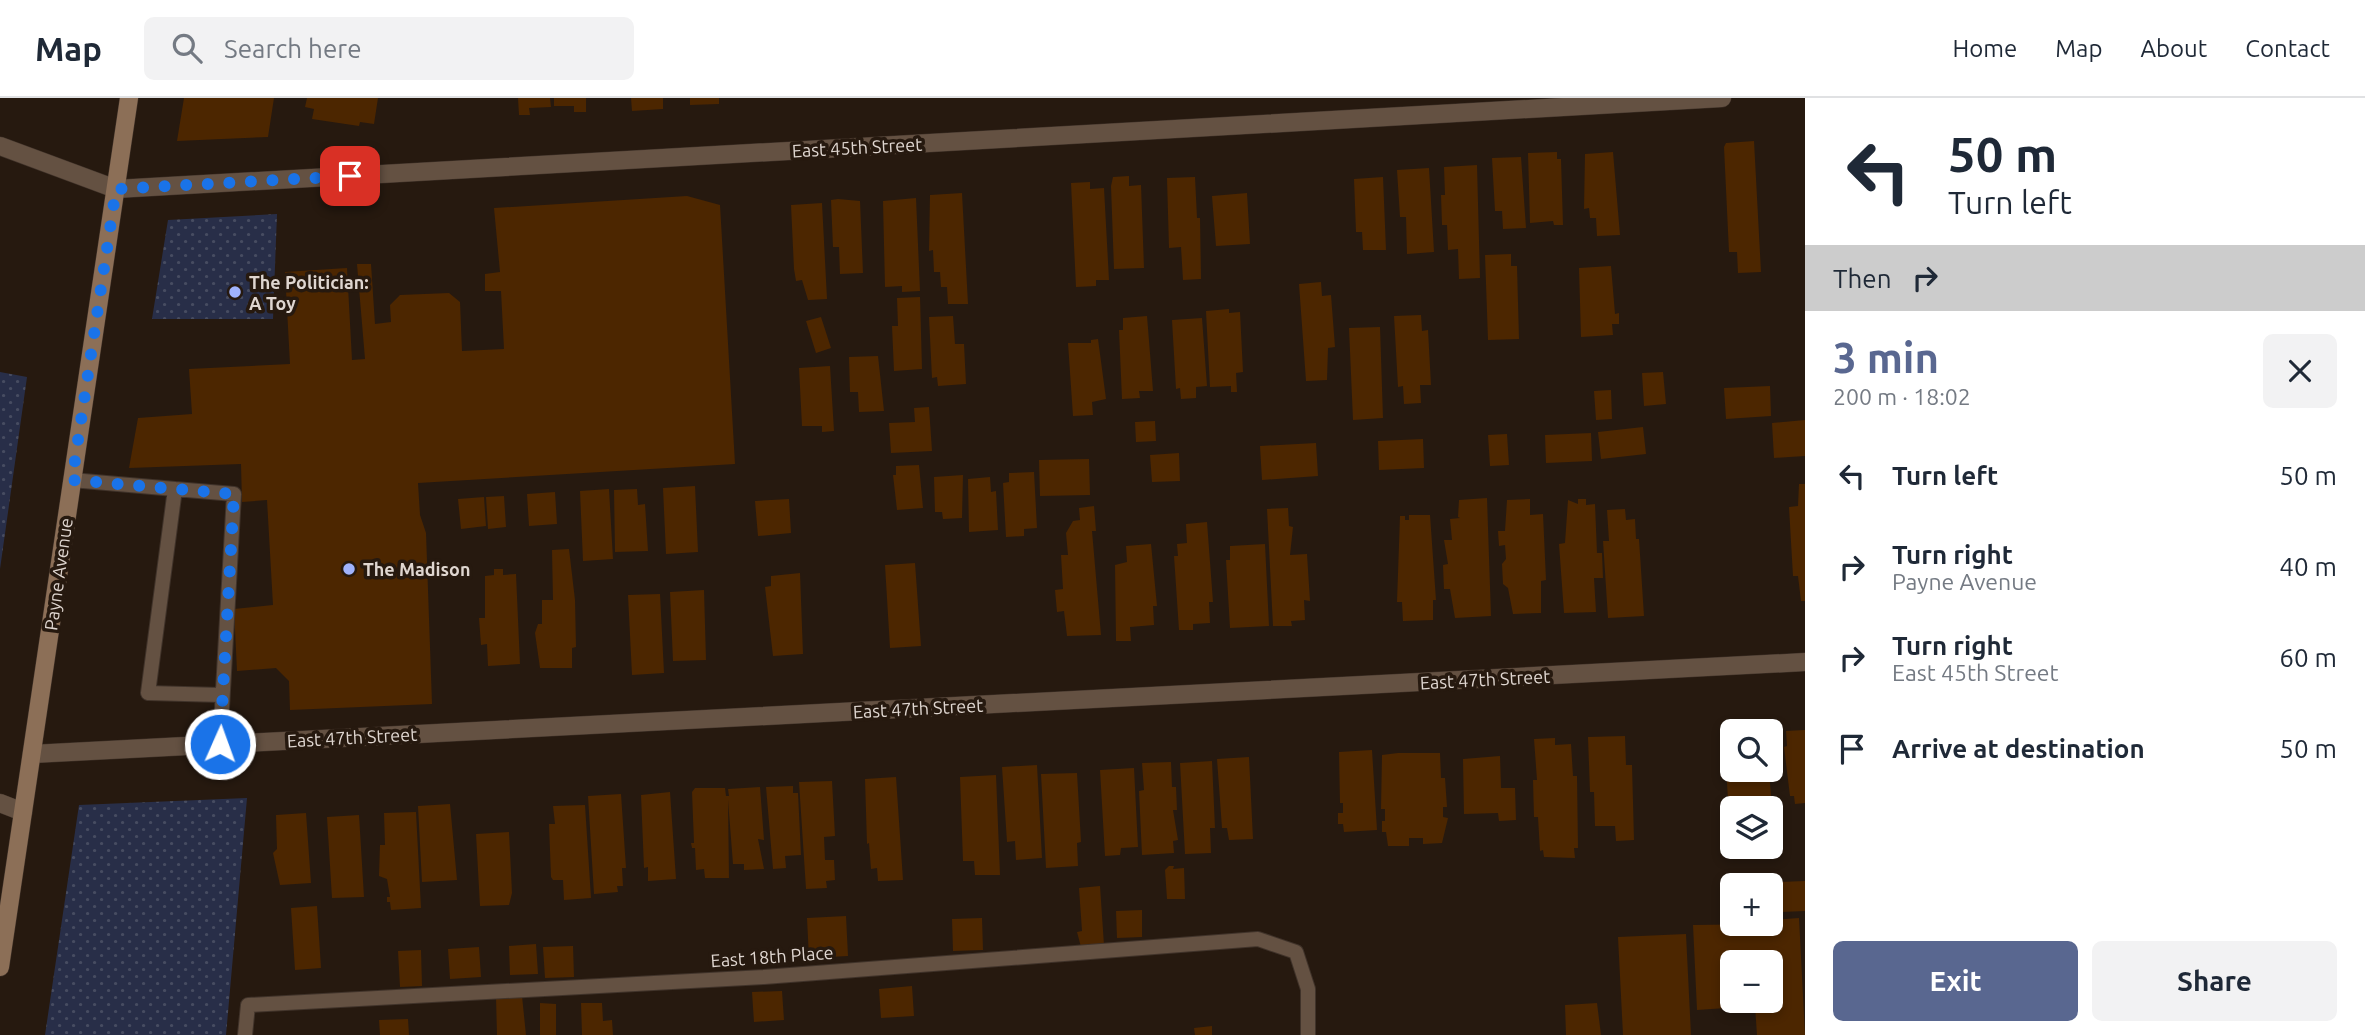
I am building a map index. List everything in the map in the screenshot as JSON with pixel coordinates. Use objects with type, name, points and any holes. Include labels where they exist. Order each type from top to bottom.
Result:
[{"type":"street","name":"Payne Avenue","points":[[0,967],[7,870],[23,812],[129,98]]},
{"type":"street","name":"East 45th Street","points":[[0,146],[116,189],[1722,98]]},
{"type":"street","name":"East 47th Street","points":[[32,754],[1805,662]]},
{"type":"street","points":[[0,803],[23,812]]},
{"type":"lane","points":[[72,480],[234,494],[220,744]]},
{"type":"lane","points":[[174,489],[148,693],[221,695]]},
{"type":"lane","name":"East 18th Place","points":[[245,1035],[248,1005],[764,977],[1258,939],[1296,952],[1308,989],[1308,1035]]},
{"type":"shaded area","points":[[277,214],[273,319],[152,319],[168,220]]},
{"type":"shaded area","points":[[0,372],[27,377],[0,569]]},
{"type":"shaded area","points":[[247,798],[226,1035],[45,1035],[79,805]]},
{"type":"building","points":[[184,98],[274,98],[268,137],[177,141]]},
{"type":"building","points":[[307,98],[378,98],[374,124],[360,122],[359,126],[312,119],[314,109],[305,107]]},
{"type":"building","points":[[518,98],[550,98],[551,107],[529,108],[530,115],[519,115]]},
{"type":"building","points":[[554,98],[586,98],[586,112],[574,112],[574,106],[554,106]]},
{"type":"building","points":[[631,98],[663,98],[663,109],[632,111]]},
{"type":"building","points":[[690,98],[719,98],[719,104],[690,105]]},
{"type":"building","points":[[1754,141],[1761,272],[1738,273],[1737,252],[1729,252],[1724,147],[1726,143]]},
{"type":"building","points":[[1557,152],[1557,159],[1561,159],[1563,225],[1554,225],[1553,221],[1530,223],[1528,153]]},
{"type":"building","points":[[1613,152],[1620,235],[1597,236],[1596,218],[1590,218],[1589,208],[1584,209],[1585,154]]},
{"type":"building","points":[[1521,157],[1526,228],[1503,229],[1502,211],[1495,211],[1492,158]]},
{"type":"building","points":[[1477,165],[1480,278],[1459,279],[1458,249],[1448,250],[1447,225],[1442,225],[1444,167]]},
{"type":"building","points":[[1429,168],[1434,252],[1407,254],[1406,217],[1400,217],[1397,170]]},
{"type":"building","points":[[1129,176],[1129,186],[1141,185],[1144,268],[1114,269],[1111,186],[1113,177]]},
{"type":"building","points":[[1195,177],[1197,218],[1200,218],[1201,279],[1183,280],[1181,247],[1169,248],[1167,178]]},
{"type":"building","points":[[1383,177],[1386,250],[1363,250],[1362,232],[1356,232],[1354,179]]},
{"type":"building","points":[[1090,182],[1090,189],[1104,188],[1109,280],[1096,280],[1096,286],[1076,287],[1071,183]]},
{"type":"building","points":[[962,193],[968,304],[948,304],[947,287],[941,287],[940,272],[934,272],[933,250],[929,251],[930,195]]},
{"type":"building","points":[[1247,193],[1250,244],[1216,246],[1212,196]]},
{"type":"building","points":[[687,196],[720,205],[735,464],[418,483],[420,515],[426,533],[432,704],[290,710],[289,681],[276,668],[237,671],[234,609],[273,605],[267,500],[242,502],[241,464],[129,468],[138,418],[192,414],[189,369],[290,364],[285,272],[347,268],[352,360],[365,359],[357,264],[371,264],[375,324],[391,322],[390,305],[400,295],[449,293],[460,302],[462,351],[504,349],[501,291],[485,291],[485,274],[500,272],[494,208]]},
{"type":"building","points":[[916,198],[920,291],[902,292],[902,286],[885,287],[883,201]]},
{"type":"building","points":[[831,200],[860,201],[863,273],[840,274],[839,247],[833,247]]},
{"type":"building","points":[[822,203],[827,299],[808,300],[802,280],[796,281],[791,205]]},
{"type":"building","points":[[1511,254],[1511,266],[1517,266],[1519,339],[1488,340],[1485,255]]},
{"type":"building","points":[[1611,266],[1615,314],[1619,313],[1619,324],[1612,324],[1613,335],[1581,337],[1579,268]]},
{"type":"building","points":[[1321,282],[1322,296],[1331,295],[1335,347],[1328,348],[1327,380],[1306,381],[1299,284]]},
{"type":"building","points":[[920,297],[922,369],[894,371],[892,326],[898,326],[897,298]]},
{"type":"building","points":[[1229,309],[1229,313],[1240,312],[1243,372],[1236,373],[1237,392],[1231,392],[1231,386],[1210,387],[1206,311]]},
{"type":"building","points":[[1421,315],[1422,331],[1428,330],[1431,385],[1420,385],[1421,403],[1404,404],[1403,386],[1398,387],[1394,316]]},
{"type":"building","points":[[953,316],[955,344],[964,344],[966,384],[938,386],[937,377],[932,378],[929,317]]},
{"type":"building","points":[[1147,316],[1153,391],[1139,391],[1140,398],[1122,399],[1119,330],[1123,330],[1123,318]]},
{"type":"building","points":[[821,317],[831,348],[816,353],[806,321]]},
{"type":"building","points":[[1202,318],[1207,386],[1196,387],[1196,398],[1181,399],[1180,388],[1176,389],[1172,320]]},
{"type":"building","points":[[1380,327],[1383,418],[1353,420],[1349,328]]},
{"type":"building","points":[[1098,339],[1106,399],[1092,402],[1093,415],[1073,416],[1068,343],[1091,343],[1091,340]]},
{"type":"building","points":[[878,356],[884,411],[859,412],[858,392],[850,392],[849,357]]},
{"type":"building","points":[[830,366],[834,431],[822,432],[822,426],[802,426],[799,368]]},
{"type":"building","points":[[1663,372],[1666,404],[1644,406],[1642,373]]},
{"type":"building","points":[[1770,386],[1771,416],[1726,419],[1724,388]]},
{"type":"building","points":[[1611,390],[1612,419],[1596,420],[1594,391]]},
{"type":"building","points":[[929,407],[932,451],[891,453],[889,423],[915,422],[914,408]]},
{"type":"building","points":[[1805,420],[1805,456],[1774,458],[1772,423]]},
{"type":"building","points":[[1155,421],[1156,441],[1136,442],[1135,422]]},
{"type":"building","points":[[1643,427],[1646,454],[1601,459],[1598,432]]},
{"type":"building","points":[[1591,433],[1592,461],[1546,463],[1545,435]]},
{"type":"building","points":[[1507,434],[1509,465],[1490,466],[1488,435]]},
{"type":"building","points":[[1423,439],[1424,468],[1379,470],[1378,441]]},
{"type":"building","points":[[1316,443],[1318,476],[1262,480],[1260,446]]},
{"type":"building","points":[[1179,453],[1180,481],[1152,482],[1150,455]]},
{"type":"building","points":[[1089,459],[1090,495],[1040,496],[1039,460]]},
{"type":"building","points":[[919,465],[923,508],[897,510],[893,475],[896,475],[896,466]]},
{"type":"building","points":[[1034,472],[1037,528],[1024,529],[1024,536],[1006,537],[1003,483],[1009,482],[1009,473]]},
{"type":"building","points":[[963,475],[962,518],[943,519],[942,512],[935,512],[934,477]]},
{"type":"building","points":[[990,477],[991,492],[996,491],[998,530],[969,532],[968,479]]},
{"type":"building","points":[[1799,484],[1805,484],[1805,601],[1801,601],[1798,576],[1793,576],[1789,507],[1798,506]]},
{"type":"building","points":[[695,486],[698,552],[666,554],[663,488]]},
{"type":"building","points":[[609,489],[613,559],[583,561],[580,491]]},
{"type":"building","points":[[637,489],[638,505],[645,504],[648,551],[615,552],[614,490]]},
{"type":"building","points":[[555,492],[557,524],[529,526],[527,494]]},
{"type":"building","points":[[504,496],[506,527],[488,529],[486,497]]},
{"type":"building","points":[[484,497],[486,526],[461,529],[458,499]]},
{"type":"building","points":[[1487,498],[1491,616],[1455,618],[1450,589],[1444,589],[1443,565],[1448,564],[1444,540],[1452,540],[1450,519],[1460,518],[1459,500]]},
{"type":"building","points":[[789,499],[791,533],[758,536],[755,501]]},
{"type":"building","points":[[1530,499],[1530,515],[1543,514],[1546,580],[1541,581],[1541,613],[1513,614],[1508,588],[1503,584],[1505,545],[1499,546],[1498,531],[1505,531],[1507,500]]},
{"type":"building","points":[[1578,499],[1586,499],[1586,505],[1595,504],[1597,553],[1602,553],[1603,578],[1594,578],[1596,612],[1564,613],[1559,544],[1565,543],[1568,500],[1578,504]]},
{"type":"building","points":[[1094,506],[1096,531],[1092,531],[1101,635],[1067,636],[1064,611],[1057,612],[1055,590],[1063,589],[1061,555],[1068,555],[1066,533],[1073,521],[1080,520],[1079,508]]},
{"type":"building","points":[[1288,508],[1289,526],[1293,527],[1290,555],[1307,554],[1310,601],[1304,600],[1305,620],[1291,621],[1292,626],[1273,626],[1267,509]]},
{"type":"building","points":[[1625,509],[1626,520],[1635,519],[1636,539],[1639,539],[1644,616],[1608,618],[1603,541],[1609,541],[1607,510]]},
{"type":"building","points":[[1409,515],[1430,515],[1436,600],[1433,600],[1433,620],[1403,621],[1402,602],[1397,602],[1400,516],[1409,520]]},
{"type":"building","points":[[1207,522],[1213,602],[1209,602],[1210,623],[1193,624],[1193,630],[1179,630],[1174,556],[1178,556],[1177,544],[1187,543],[1186,524]]},
{"type":"building","points":[[1151,544],[1157,606],[1153,606],[1154,625],[1130,627],[1131,641],[1116,641],[1115,565],[1127,562],[1126,546]]},
{"type":"building","points":[[1265,544],[1269,626],[1230,628],[1226,560],[1230,560],[1230,546]]},
{"type":"building","points":[[569,549],[575,600],[576,647],[572,648],[572,668],[540,668],[535,633],[538,624],[542,624],[542,600],[553,600],[552,550]]},
{"type":"building","points":[[915,563],[921,646],[890,648],[885,565]]},
{"type":"building","points":[[494,569],[503,569],[503,575],[516,574],[520,664],[488,666],[487,644],[481,645],[479,618],[485,618],[485,576],[494,575]]},
{"type":"building","points":[[800,573],[803,654],[773,656],[765,587],[771,586],[771,576]]},
{"type":"building","points":[[704,590],[706,660],[673,661],[670,592]]},
{"type":"building","points":[[660,594],[664,673],[632,675],[628,595]]},
{"type":"building","points":[[1805,730],[1805,803],[1795,804],[1794,796],[1790,796],[1784,747],[1787,746],[1786,731]]},
{"type":"building","points":[[1625,736],[1626,765],[1632,765],[1634,840],[1616,841],[1615,826],[1595,826],[1594,792],[1590,792],[1588,737]]},
{"type":"building","points":[[1555,738],[1555,745],[1571,744],[1573,776],[1577,776],[1578,848],[1574,848],[1575,858],[1544,857],[1543,850],[1540,851],[1538,817],[1534,817],[1533,780],[1537,780],[1534,739]]},
{"type":"building","points":[[1372,750],[1377,830],[1344,832],[1343,824],[1338,824],[1338,813],[1343,813],[1343,803],[1340,803],[1339,752]]},
{"type":"building","points":[[1440,753],[1441,778],[1445,778],[1447,807],[1443,807],[1443,817],[1448,818],[1442,843],[1423,844],[1423,838],[1409,838],[1409,846],[1388,846],[1386,832],[1382,832],[1385,809],[1381,809],[1382,755]]},
{"type":"building","points":[[1500,756],[1501,788],[1515,788],[1516,820],[1499,821],[1498,813],[1464,814],[1463,759]]},
{"type":"building","points":[[1249,757],[1253,839],[1229,840],[1227,828],[1222,828],[1217,759]]},
{"type":"building","points":[[1212,761],[1215,828],[1210,828],[1211,853],[1185,854],[1180,763]]},
{"type":"building","points":[[1171,762],[1172,787],[1176,787],[1177,810],[1173,810],[1178,840],[1173,841],[1174,853],[1142,855],[1139,791],[1144,790],[1142,763]]},
{"type":"building","points":[[1037,765],[1042,858],[1016,860],[1015,841],[1007,842],[1002,767]]},
{"type":"building","points":[[1134,768],[1138,847],[1121,848],[1120,855],[1105,856],[1100,770]]},
{"type":"building","points":[[1077,773],[1081,842],[1077,843],[1078,866],[1046,868],[1041,774]]},
{"type":"building","points":[[996,775],[1000,875],[975,875],[974,861],[963,861],[960,777]]},
{"type":"building","points":[[896,777],[903,880],[878,881],[877,868],[871,869],[869,843],[867,844],[865,779]]},
{"type":"building","points":[[832,781],[835,836],[824,837],[825,860],[834,860],[835,880],[826,881],[827,888],[806,889],[799,782]]},
{"type":"building","points":[[1727,782],[1770,782],[1771,796],[1728,796]]},
{"type":"building","points":[[793,786],[793,793],[798,793],[801,855],[785,856],[786,868],[773,869],[766,787]]},
{"type":"building","points":[[760,787],[764,840],[758,839],[764,869],[744,870],[744,864],[733,864],[728,800],[729,878],[705,878],[704,869],[696,870],[695,848],[692,848],[691,843],[694,843],[692,792],[695,788],[725,788],[726,796],[729,796],[728,789]]},
{"type":"building","points":[[670,792],[676,879],[648,881],[648,867],[644,868],[641,795]]},
{"type":"building","points":[[621,794],[626,868],[622,868],[623,886],[617,886],[618,892],[594,894],[588,796]]},
{"type":"building","points":[[450,804],[457,880],[422,882],[418,806]]},
{"type":"building","points":[[585,805],[591,898],[564,900],[563,880],[553,880],[551,877],[549,824],[555,824],[553,806]]},
{"type":"building","points":[[416,812],[421,908],[391,910],[390,902],[387,902],[387,897],[390,897],[387,879],[379,876],[380,845],[385,845],[384,813]]},
{"type":"building","points":[[306,813],[311,883],[280,885],[273,853],[277,849],[276,815]]},
{"type":"building","points":[[359,815],[364,897],[332,898],[327,817]]},
{"type":"building","points":[[509,832],[512,893],[509,905],[480,906],[476,834]]},
{"type":"building","points":[[1174,866],[1173,869],[1184,868],[1185,899],[1167,899],[1165,870]]},
{"type":"building","points":[[1805,881],[1805,911],[1783,912],[1783,882]]},
{"type":"building","points":[[1100,886],[1104,945],[1081,947],[1077,932],[1082,931],[1079,888]]},
{"type":"building","points":[[317,906],[321,968],[295,970],[291,908]]},
{"type":"building","points":[[1142,910],[1142,937],[1117,938],[1116,911]]},
{"type":"building","points":[[846,916],[848,956],[809,958],[807,918]]},
{"type":"building","points":[[982,918],[983,950],[953,951],[952,919]]},
{"type":"building","points":[[1799,918],[1805,1035],[1757,1035],[1755,1013],[1783,1013],[1783,950],[1720,950],[1720,1008],[1697,1010],[1693,925],[1720,925],[1720,936],[1783,936],[1783,919]]},
{"type":"building","points":[[1686,934],[1691,1035],[1623,1035],[1618,937]]},
{"type":"building","points":[[536,944],[538,974],[510,975],[509,946]]},
{"type":"building","points":[[573,946],[574,977],[545,978],[543,947]]},
{"type":"building","points":[[479,947],[481,977],[450,979],[448,949]]},
{"type":"building","points":[[421,950],[422,986],[400,987],[398,951]]},
{"type":"building","points":[[912,986],[914,1016],[881,1018],[879,989]]},
{"type":"building","points":[[782,991],[784,1020],[754,1022],[752,992]]},
{"type":"building","points":[[522,996],[526,1035],[497,1035],[496,997]]},
{"type":"building","points":[[540,1003],[556,1004],[556,1035],[540,1035]]},
{"type":"building","points":[[581,1003],[602,1003],[603,1021],[612,1020],[613,1035],[582,1035]]},
{"type":"building","points":[[1597,1003],[1601,1035],[1566,1035],[1565,1005]]},
{"type":"building","points":[[408,1019],[409,1035],[380,1035],[379,1020]]},
{"type":"building","points":[[1212,1026],[1212,1035],[1195,1035],[1194,1028]]},
{"type":"place","name":"The Politician: A Toy","points":[[235,292]]},
{"type":"place","name":"The Madison","points":[[349,569]]},
{"type":"route","points":[[220,744],[234,494],[72,480],[116,189],[350,176]]}]
